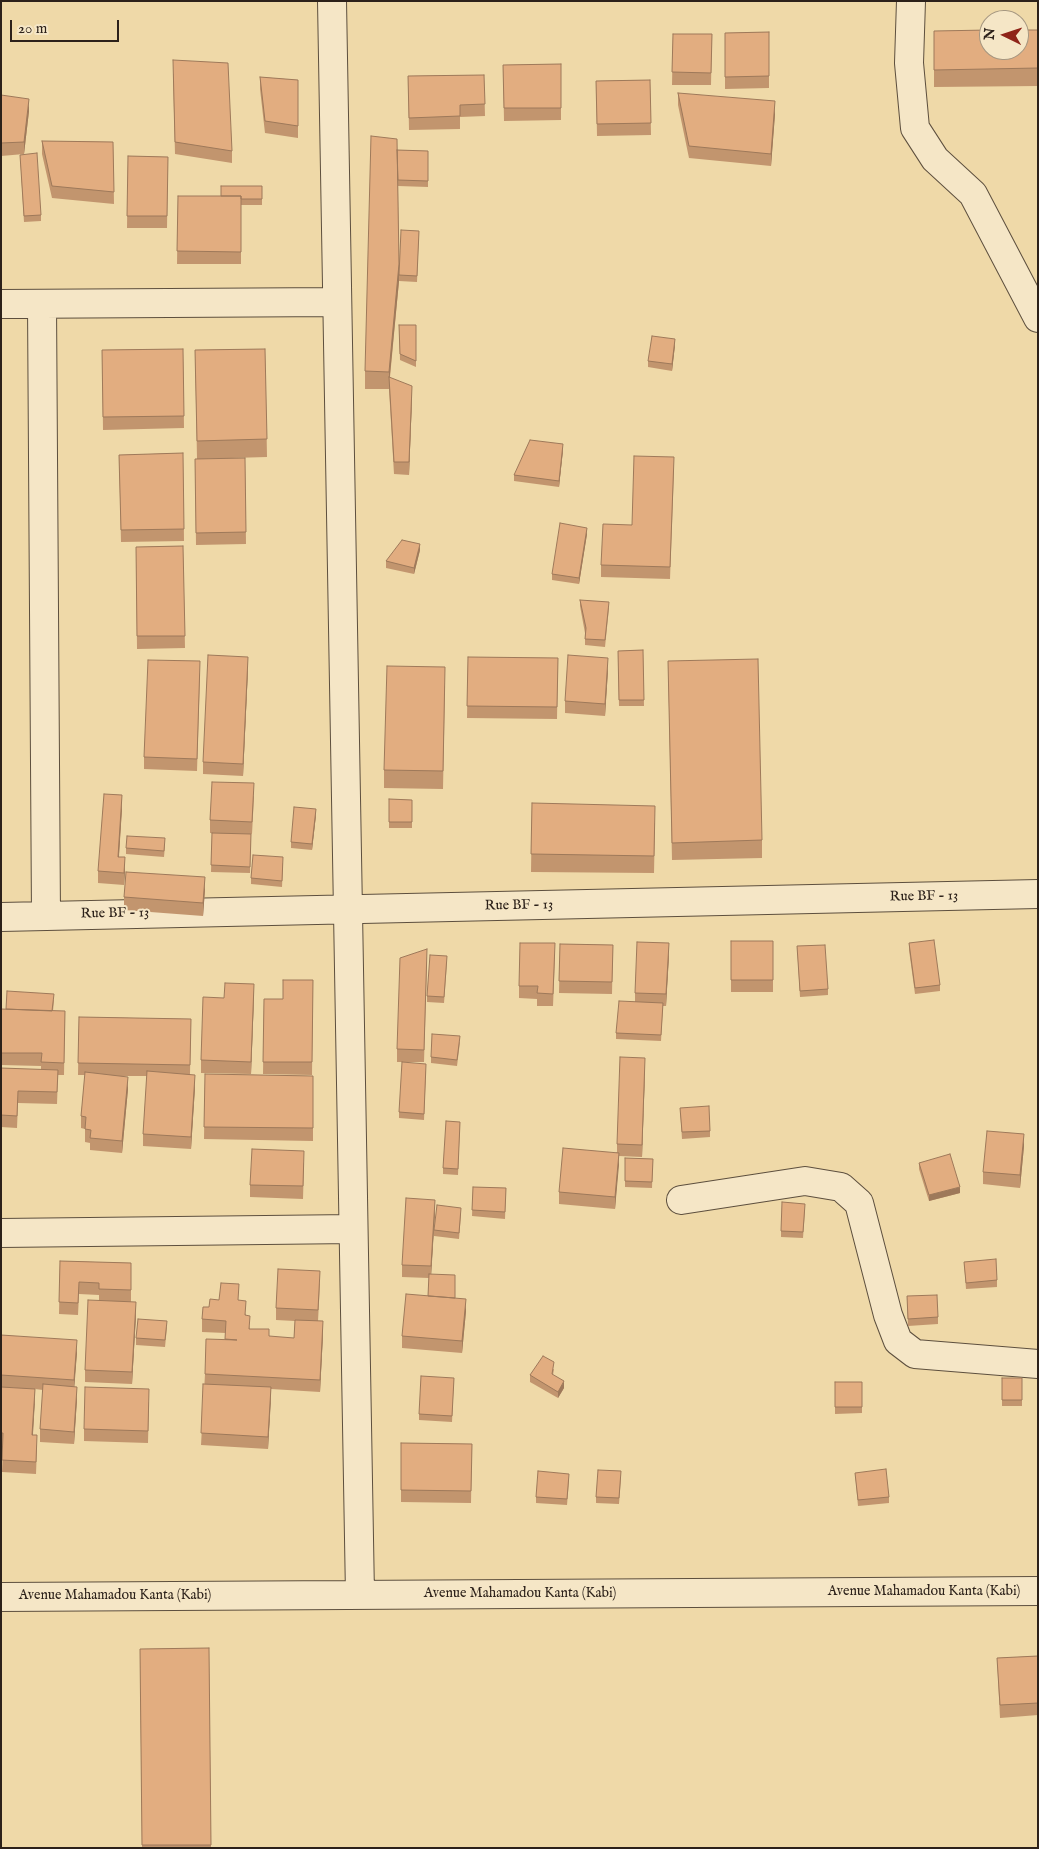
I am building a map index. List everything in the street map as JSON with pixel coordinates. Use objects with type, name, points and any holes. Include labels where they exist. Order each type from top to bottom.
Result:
[{"type":"street","points":[[332,1],[360,1595]]},
{"type":"street","points":[[911,1],[909,63],[915,128],[935,159],[973,194],[1038,318]]},
{"type":"street","points":[[1,304],[337,302]]},
{"type":"street","points":[[42,304],[46,916]]},
{"type":"street","name":"Rue BF - 13","points":[[1,917],[1038,894]]},
{"type":"street","points":[[681,1200],[806,1181],[840,1187],[859,1203],[888,1315],[898,1341],[915,1354],[1038,1364]]},
{"type":"street","points":[[1,1233],[353,1229]]},
{"type":"street","name":"Avenue Mahamadou Kanta (Kabi)","points":[[1,1597],[1038,1591]]},
{"type":"building","points":[[979,30],[979,60],[1029,60],[1029,30],[1038,30],[1038,68],[934,70],[934,31]]},
{"type":"building","points":[[769,32],[769,76],[725,77],[725,33]]},
{"type":"building","points":[[673,34],[712,34],[711,73],[672,72]]},
{"type":"building","points":[[173,60],[228,63],[232,151],[175,142]]},
{"type":"building","points":[[561,64],[561,108],[504,108],[503,65]]},
{"type":"building","points":[[484,75],[485,104],[460,105],[460,116],[409,118],[408,76]]},
{"type":"building","points":[[260,77],[298,80],[298,126],[265,121]]},
{"type":"building","points":[[650,80],[651,123],[597,124],[596,81]]},
{"type":"building","points":[[678,93],[775,101],[771,154],[689,146]]},
{"type":"building","points":[[1,95],[29,99],[24,142],[1,143]]},
{"type":"building","points":[[371,136],[397,139],[399,264],[389,372],[365,371]]},
{"type":"building","points":[[42,141],[113,142],[114,192],[52,186]]},
{"type":"building","points":[[397,150],[428,151],[428,181],[398,180]]},
{"type":"building","points":[[37,153],[41,215],[24,216],[20,155]]},
{"type":"building","points":[[128,156],[168,157],[167,216],[127,216]]},
{"type":"building","points":[[221,186],[262,186],[262,199],[241,199],[241,196],[221,196]]},
{"type":"building","points":[[178,196],[241,196],[241,252],[177,251]]},
{"type":"building","points":[[401,230],[419,231],[417,276],[399,275]]},
{"type":"building","points":[[399,325],[416,325],[416,361],[400,354]]},
{"type":"building","points":[[652,336],[675,339],[672,364],[648,361]]},
{"type":"building","points":[[183,349],[184,416],[103,417],[102,350]]},
{"type":"building","points":[[265,349],[267,439],[197,441],[195,350]]},
{"type":"building","points":[[389,377],[412,386],[409,462],[394,462]]},
{"type":"building","points":[[530,440],[563,444],[559,481],[514,475]]},
{"type":"building","points":[[183,453],[184,529],[121,530],[119,455]]},
{"type":"building","points":[[634,456],[674,457],[670,567],[601,565],[603,524],[632,525]]},
{"type":"building","points":[[245,458],[246,532],[196,533],[195,459]]},
{"type":"building","points":[[560,523],[587,528],[579,578],[552,574]]},
{"type":"building","points":[[402,540],[420,544],[414,568],[386,561]]},
{"type":"building","points":[[183,546],[185,636],[137,636],[136,547]]},
{"type":"building","points":[[580,600],[609,602],[605,640],[585,639],[586,628]]},
{"type":"building","points":[[643,650],[644,700],[619,700],[618,651]]},
{"type":"building","points":[[208,655],[248,657],[243,764],[203,762]]},
{"type":"building","points":[[568,655],[608,658],[605,704],[565,701]]},
{"type":"building","points":[[468,657],[558,658],[557,707],[467,706]]},
{"type":"building","points":[[758,659],[762,840],[672,843],[668,661]]},
{"type":"building","points":[[148,660],[200,661],[197,759],[144,757]]},
{"type":"building","points":[[387,666],[445,667],[443,771],[384,770]]},
{"type":"building","points":[[212,782],[254,783],[252,822],[210,820]]},
{"type":"building","points":[[104,794],[122,795],[118,857],[125,857],[124,873],[98,871]]},
{"type":"building","points":[[389,799],[412,800],[412,822],[389,822]]},
{"type":"building","points":[[532,803],[655,806],[654,856],[531,854]]},
{"type":"building","points":[[294,807],[316,809],[312,844],[291,842]]},
{"type":"building","points":[[212,833],[251,834],[250,867],[211,865]]},
{"type":"building","points":[[127,836],[165,838],[164,851],[126,848]]},
{"type":"building","points":[[253,855],[283,857],[282,881],[251,878]]},
{"type":"building","points":[[126,872],[205,877],[203,903],[124,897]]},
{"type":"building","points":[[934,940],[940,985],[915,988],[909,943]]},
{"type":"building","points":[[731,941],[773,941],[773,980],[731,980]]},
{"type":"building","points":[[637,942],[669,943],[666,994],[635,993]]},
{"type":"building","points":[[520,943],[555,943],[553,994],[537,993],[538,986],[519,986]]},
{"type":"building","points":[[560,944],[613,945],[612,982],[559,981]]},
{"type":"building","points":[[825,945],[828,989],[800,991],[797,946]]},
{"type":"building","points":[[427,949],[424,1050],[397,1049],[400,958]]},
{"type":"building","points":[[430,955],[447,956],[444,997],[427,996]]},
{"type":"building","points":[[283,980],[313,980],[312,1062],[263,1062],[264,999],[283,999]]},
{"type":"building","points":[[225,983],[254,984],[251,1062],[201,1060],[203,997],[224,998]]},
{"type":"building","points":[[7,991],[54,994],[52,1011],[6,1009]]},
{"type":"building","points":[[619,1001],[663,1003],[661,1035],[616,1033]]},
{"type":"building","points":[[1,1009],[65,1011],[64,1063],[41,1062],[42,1053],[1,1053]]},
{"type":"building","points":[[79,1017],[191,1019],[190,1065],[78,1063]]},
{"type":"building","points":[[432,1034],[460,1036],[457,1060],[431,1057]]},
{"type":"building","points":[[620,1057],[645,1058],[642,1145],[617,1144]]},
{"type":"building","points":[[402,1062],[426,1064],[424,1114],[399,1112]]},
{"type":"building","points":[[1,1068],[58,1070],[57,1092],[18,1091],[17,1116],[1,1115]]},
{"type":"building","points":[[147,1071],[195,1075],[191,1137],[143,1134]]},
{"type":"building","points":[[85,1072],[128,1077],[122,1141],[90,1138],[91,1130],[85,1129],[86,1117],[81,1116]]},
{"type":"building","points":[[205,1074],[313,1076],[313,1128],[204,1127]]},
{"type":"building","points":[[709,1106],[710,1131],[682,1132],[680,1108]]},
{"type":"building","points":[[446,1121],[460,1122],[458,1169],[443,1168]]},
{"type":"building","points":[[987,1131],[1024,1134],[1020,1175],[983,1172]]},
{"type":"building","points":[[563,1148],[619,1153],[615,1197],[559,1192]]},
{"type":"building","points":[[252,1149],[304,1151],[303,1186],[250,1185]]},
{"type":"building","points":[[950,1154],[960,1187],[929,1195],[919,1163]]},
{"type":"building","points":[[625,1158],[653,1159],[652,1182],[625,1181]]},
{"type":"building","points":[[473,1187],[506,1188],[505,1212],[472,1210]]},
{"type":"building","points":[[406,1198],[435,1200],[431,1266],[402,1265]]},
{"type":"building","points":[[782,1202],[805,1204],[803,1232],[781,1231]]},
{"type":"building","points":[[437,1205],[461,1208],[459,1233],[434,1230]]},
{"type":"building","points":[[996,1259],[997,1280],[966,1283],[964,1262]]},
{"type":"building","points":[[60,1261],[131,1263],[131,1290],[99,1289],[99,1283],[79,1282],[78,1303],[59,1302]]},
{"type":"building","points":[[278,1269],[320,1271],[318,1310],[276,1308]]},
{"type":"building","points":[[429,1274],[455,1275],[455,1298],[428,1296]]},
{"type":"building","points":[[221,1283],[239,1284],[238,1300],[246,1301],[245,1315],[250,1316],[249,1329],[269,1329],[269,1336],[294,1338],[295,1320],[323,1321],[320,1380],[205,1374],[206,1339],[237,1340],[225,1339],[226,1321],[202,1319],[203,1307],[209,1307],[210,1299],[219,1300]]},
{"type":"building","points":[[406,1294],[466,1299],[462,1341],[402,1336]]},
{"type":"building","points":[[937,1295],[938,1317],[908,1319],[907,1296]]},
{"type":"building","points":[[88,1300],[136,1302],[132,1372],[85,1370]]},
{"type":"building","points":[[138,1319],[167,1321],[165,1340],[136,1338]]},
{"type":"building","points":[[1,1335],[77,1340],[74,1380],[1,1375]]},
{"type":"building","points":[[543,1356],[554,1362],[552,1374],[564,1381],[558,1392],[530,1375]]},
{"type":"building","points":[[421,1376],[454,1378],[452,1416],[419,1414]]},
{"type":"building","points":[[1002,1378],[1022,1378],[1022,1400],[1002,1400]]},
{"type":"building","points":[[835,1382],[862,1382],[862,1407],[835,1407]]},
{"type":"building","points":[[43,1384],[77,1387],[74,1432],[40,1429]]},
{"type":"building","points":[[203,1384],[271,1387],[268,1437],[201,1433]]},
{"type":"building","points":[[1,1387],[35,1389],[32,1435],[37,1435],[36,1462],[2,1460]]},
{"type":"building","points":[[85,1387],[149,1389],[148,1431],[84,1429]]},
{"type":"building","points":[[401,1443],[472,1444],[471,1491],[401,1490]]},
{"type":"building","points":[[886,1469],[889,1497],[858,1500],[855,1473]]},
{"type":"building","points":[[598,1470],[621,1471],[619,1498],[596,1497]]},
{"type":"building","points":[[538,1471],[569,1474],[567,1499],[536,1497]]},
{"type":"building","points":[[209,1648],[211,1845],[142,1845],[140,1649]]},
{"type":"building","points":[[1038,1656],[1038,1703],[1000,1705],[997,1658]]}]
